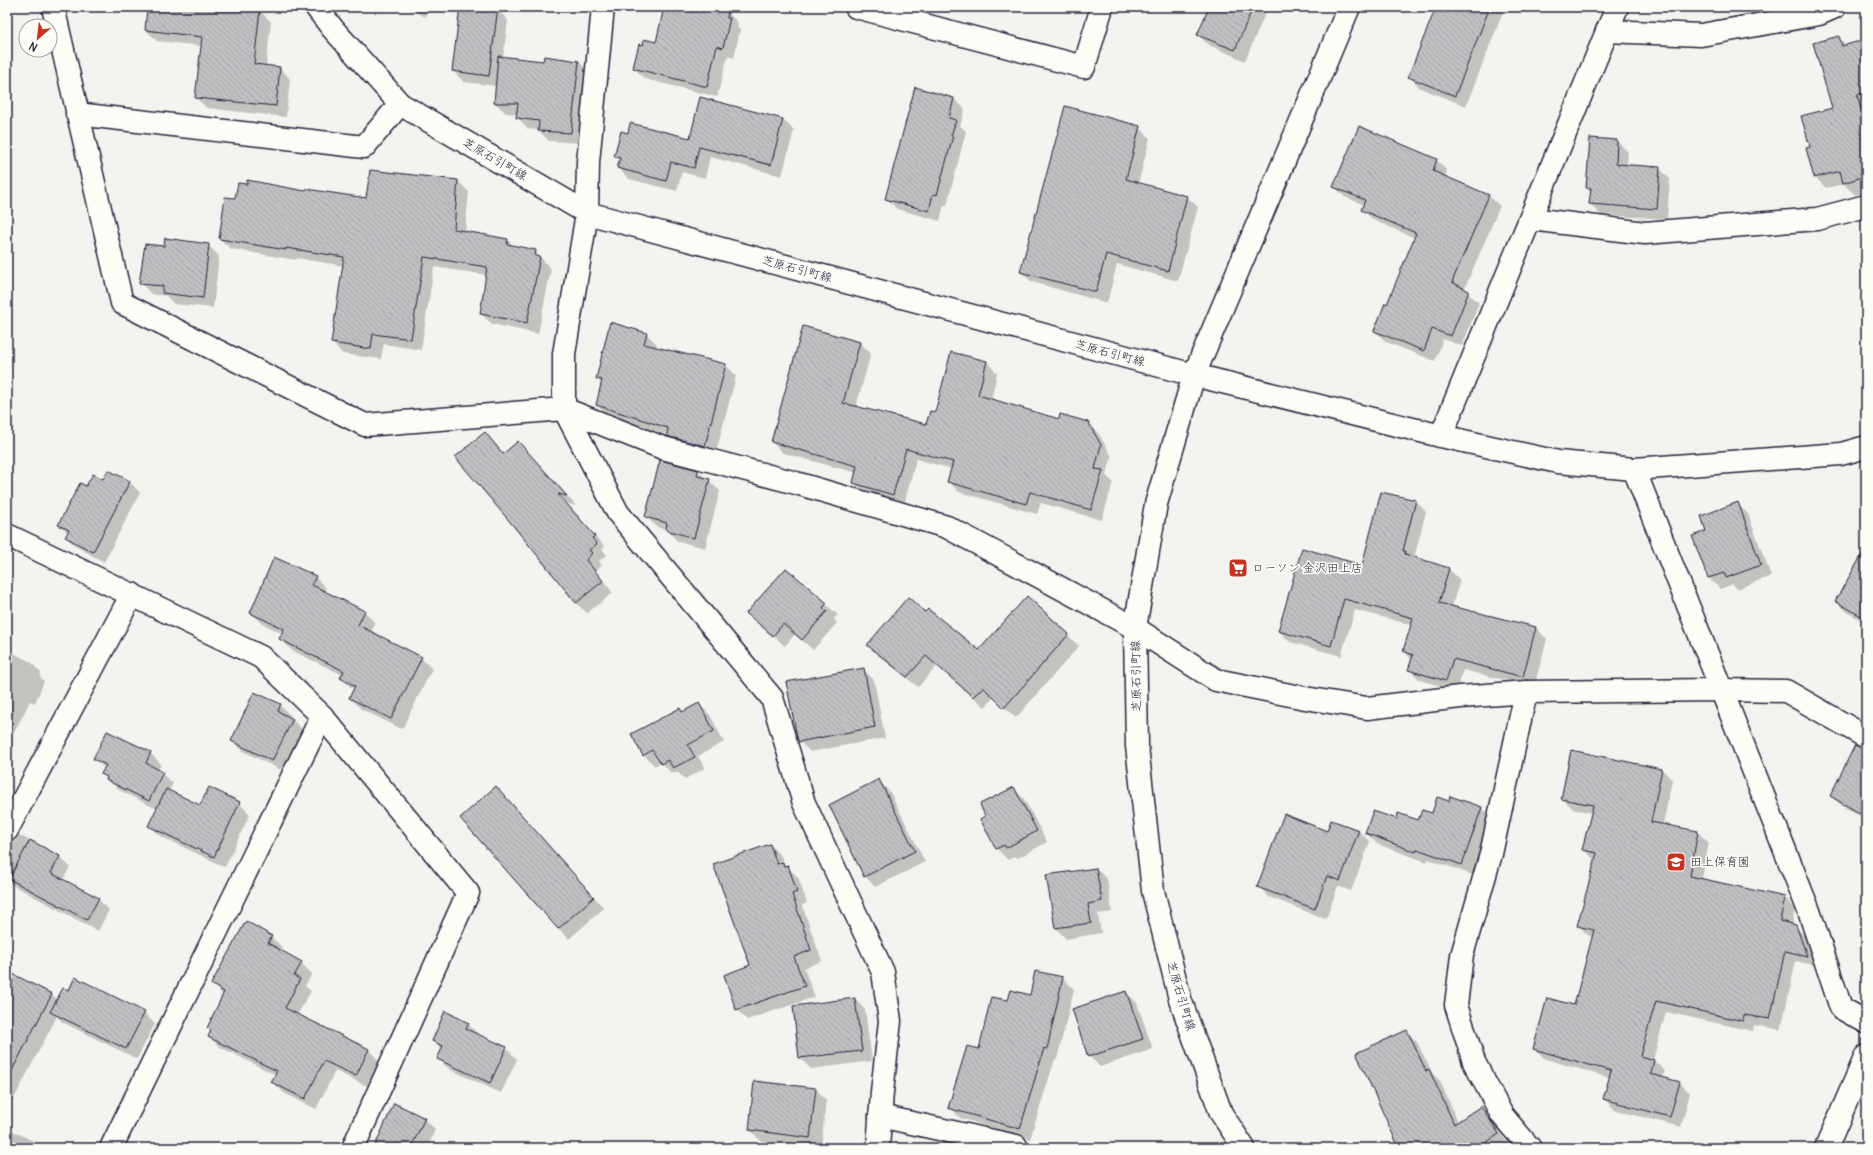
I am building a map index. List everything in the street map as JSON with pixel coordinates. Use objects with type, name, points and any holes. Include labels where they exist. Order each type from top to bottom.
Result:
[{"type":"street","points":[[53,7],[122,303],[365,425],[564,409],[663,448],[796,483],[947,527],[1135,628],[1216,680],[1304,698],[1367,708],[1460,697],[1526,692],[1720,690],[1786,691],[1866,737]]},
{"type":"street","name":"芝原石引町線","points":[[316,7],[333,29],[400,104],[587,213],[1194,375],[1156,504],[1135,628],[1137,746],[1153,891],[1180,999],[1221,1113],[1244,1148]]},
{"type":"street","points":[[603,7],[588,162],[587,213],[564,354],[564,409],[618,513],[772,698],[804,803],[883,972],[890,1021],[878,1148]]},
{"type":"street","points":[[856,7],[1084,67],[1102,7]]},
{"type":"street","points":[[1349,7],[1194,375],[1441,436],[1558,462],[1634,469],[1841,454],[1866,447]]},
{"type":"street","points":[[1441,436],[1617,7]]},
{"type":"street","points":[[1607,31],[1701,35],[1819,14],[1835,7]]},
{"type":"street","points":[[77,114],[364,147],[400,104]]},
{"type":"street","points":[[1531,219],[1645,233],[1817,219],[1866,206]]},
{"type":"street","points":[[1634,469],[1720,690],[1809,911],[1841,1008],[1866,1022]]},
{"type":"street","points":[[7,535],[261,657],[322,716],[468,893],[353,1148]]},
{"type":"street","points":[[7,830],[132,594]]},
{"type":"street","points":[[1526,692],[1492,854],[1462,955],[1456,1005],[1474,1062],[1502,1115],[1530,1148]]},
{"type":"street","points":[[111,1148],[322,716]]},
{"type":"street","points":[[1826,1148],[1866,1056]]},
{"type":"street","points":[[880,1116],[1016,1146],[1017,1148]]},
{"type":"building","points":[[147,7],[236,7],[260,10],[254,64],[280,67],[276,106],[195,98],[202,37],[145,30]]},
{"type":"building","points":[[460,7],[498,7],[489,76],[452,71]]},
{"type":"building","points":[[664,7],[712,7],[728,11],[727,18],[730,18],[723,48],[717,46],[707,87],[633,68],[639,44],[643,45],[644,39],[656,42]]},
{"type":"building","points":[[1209,7],[1253,7],[1235,50],[1197,35]]},
{"type":"building","points":[[1436,7],[1490,7],[1455,96],[1408,77]]},
{"type":"building","points":[[1839,36],[1842,46],[1860,41],[1866,62],[1866,92],[1857,95],[1866,127],[1866,176],[1843,183],[1840,171],[1814,178],[1806,148],[1810,147],[1801,116],[1832,108],[1813,43]]},
{"type":"building","points":[[498,56],[543,61],[544,56],[579,61],[571,133],[538,131],[539,121],[516,118],[518,103],[494,103]]},
{"type":"building","points":[[915,87],[954,98],[949,118],[956,120],[951,136],[953,136],[937,195],[933,194],[929,211],[885,199]]},
{"type":"building","points":[[700,97],[783,119],[771,165],[699,147],[694,168],[671,162],[666,181],[617,168],[620,158],[614,156],[621,131],[628,133],[630,123],[690,138]]},
{"type":"building","points":[[1065,106],[1140,126],[1126,179],[1187,196],[1168,271],[1106,254],[1096,292],[1020,272]]},
{"type":"building","points":[[1359,126],[1437,159],[1433,171],[1489,195],[1452,282],[1469,291],[1451,336],[1432,329],[1424,351],[1374,331],[1385,303],[1387,304],[1416,233],[1361,210],[1365,200],[1333,187]]},
{"type":"building","points":[[1590,138],[1617,140],[1616,164],[1660,167],[1657,209],[1589,204],[1591,188],[1586,188]]},
{"type":"building","points":[[370,170],[458,180],[454,229],[508,239],[507,244],[536,250],[535,256],[540,257],[527,323],[480,314],[487,267],[424,257],[411,339],[373,334],[371,349],[331,343],[344,257],[286,248],[286,250],[219,239],[225,197],[235,198],[238,183],[247,184],[247,180],[305,191],[306,189],[366,198]]},
{"type":"building","points":[[165,238],[209,244],[203,298],[162,293],[163,286],[139,284],[145,244],[164,246]]},
{"type":"building","points":[[610,322],[647,333],[644,344],[726,364],[705,446],[667,436],[668,428],[596,405],[602,380],[596,379]]},
{"type":"building","points":[[803,326],[860,342],[843,403],[926,424],[930,411],[935,412],[951,352],[987,361],[978,395],[1059,419],[1060,414],[1088,422],[1101,445],[1095,469],[1103,470],[1091,510],[1030,492],[1026,504],[947,482],[953,462],[906,449],[893,495],[853,483],[857,466],[771,442]]},
{"type":"building","points":[[485,432],[503,454],[518,441],[567,496],[558,494],[595,536],[592,538],[597,544],[589,550],[592,553],[586,560],[603,581],[576,603],[455,457]]},
{"type":"building","points":[[660,460],[698,470],[697,476],[710,479],[694,538],[666,530],[667,523],[645,517]]},
{"type":"building","points":[[108,470],[130,481],[93,552],[65,537],[69,530],[58,525],[80,483],[86,486],[93,474],[103,479]]},
{"type":"building","points":[[1381,492],[1416,500],[1403,551],[1406,551],[1405,554],[1449,568],[1439,603],[1536,627],[1523,677],[1453,659],[1446,681],[1408,670],[1413,655],[1403,651],[1413,618],[1344,599],[1331,646],[1278,631],[1302,548],[1362,565]]},
{"type":"building","points":[[1738,502],[1761,565],[1726,578],[1724,573],[1708,578],[1692,536],[1706,531],[1701,516]]},
{"type":"building","points":[[1866,548],[1866,619],[1835,601]]},
{"type":"building","points":[[274,557],[316,576],[312,585],[365,611],[358,625],[422,657],[391,719],[349,698],[355,686],[340,678],[344,671],[279,639],[284,629],[250,613]]},
{"type":"building","points":[[786,568],[827,603],[823,608],[827,611],[802,640],[783,624],[773,636],[746,613]]},
{"type":"building","points":[[1027,596],[1069,634],[1004,708],[983,687],[973,697],[926,656],[907,677],[867,645],[908,597],[925,612],[928,609],[979,650]]},
{"type":"building","points":[[864,668],[875,727],[798,742],[786,682]]},
{"type":"building","points":[[254,692],[281,704],[278,711],[293,719],[272,761],[231,741]]},
{"type":"building","points":[[699,703],[714,731],[688,745],[695,757],[673,768],[668,760],[661,764],[652,750],[643,756],[631,734],[680,708],[682,712]]},
{"type":"building","points":[[107,731],[151,752],[146,763],[163,772],[149,801],[106,780],[107,777],[101,774],[106,765],[93,759]]},
{"type":"building","points":[[1855,745],[1866,749],[1866,817],[1830,796]]},
{"type":"building","points":[[1571,750],[1662,769],[1651,822],[1698,831],[1690,876],[1785,897],[1780,921],[1796,925],[1807,956],[1785,951],[1770,1019],[1744,1015],[1743,1021],[1656,1001],[1640,1056],[1654,1060],[1651,1074],[1680,1082],[1670,1117],[1603,1099],[1611,1071],[1533,1049],[1547,998],[1574,1005],[1594,930],[1577,926],[1597,853],[1582,850],[1593,805],[1561,799]]},
{"type":"building","points":[[879,779],[915,851],[864,877],[829,805]]},
{"type":"building","points":[[496,786],[594,897],[558,929],[460,818]]},
{"type":"building","points":[[209,787],[240,802],[214,857],[148,826],[166,789],[200,805]]},
{"type":"building","points":[[1014,787],[1037,831],[1006,848],[1004,845],[996,849],[980,819],[985,816],[980,804]]},
{"type":"building","points":[[1450,796],[1482,807],[1462,865],[1417,849],[1416,852],[1365,833],[1373,811],[1397,819],[1398,813],[1418,820],[1422,810],[1432,813],[1437,797],[1449,801]]},
{"type":"building","points":[[1284,814],[1327,831],[1331,820],[1359,830],[1340,881],[1327,876],[1315,909],[1257,887]]},
{"type":"building","points":[[30,840],[60,856],[51,873],[99,898],[87,920],[9,879]]},
{"type":"building","points":[[770,844],[777,864],[783,862],[784,866],[788,865],[797,892],[792,894],[811,950],[794,957],[805,986],[736,1010],[724,975],[750,965],[713,864]]},
{"type":"building","points":[[1096,868],[1102,901],[1088,904],[1091,923],[1055,928],[1046,875]]},
{"type":"building","points":[[246,921],[272,936],[268,943],[302,962],[294,976],[300,979],[285,1008],[369,1049],[356,1076],[324,1061],[305,1099],[271,1082],[277,1071],[208,1037],[211,1030],[207,1028],[224,992],[211,984]]},
{"type":"building","points":[[7,971],[52,994],[7,1080]]},
{"type":"building","points":[[1035,971],[1063,977],[1047,1049],[1044,1048],[1020,1129],[948,1108],[967,1046],[979,1049],[991,997],[1008,1000],[1011,990],[1030,995]]},
{"type":"building","points":[[75,977],[145,1012],[126,1049],[50,1012],[63,988],[69,990]]},
{"type":"building","points":[[1126,991],[1143,1039],[1088,1057],[1072,1009]]},
{"type":"building","points":[[855,998],[862,1051],[799,1058],[793,1006]]},
{"type":"building","points":[[445,1011],[469,1023],[466,1029],[507,1047],[490,1083],[437,1059],[443,1046],[432,1041]]},
{"type":"building","points":[[1407,1030],[1426,1071],[1429,1069],[1454,1124],[1481,1106],[1499,1134],[1478,1148],[1399,1148],[1356,1053]]},
{"type":"building","points":[[754,1081],[816,1088],[810,1138],[749,1130]]},
{"type":"building","points":[[394,1103],[425,1118],[411,1148],[374,1148]]},
{"type":"place","name":"ローソン 金沢田上店","points":[[1238,568]]},
{"type":"place","name":"田上保育園","points":[[1676,862]]}]
